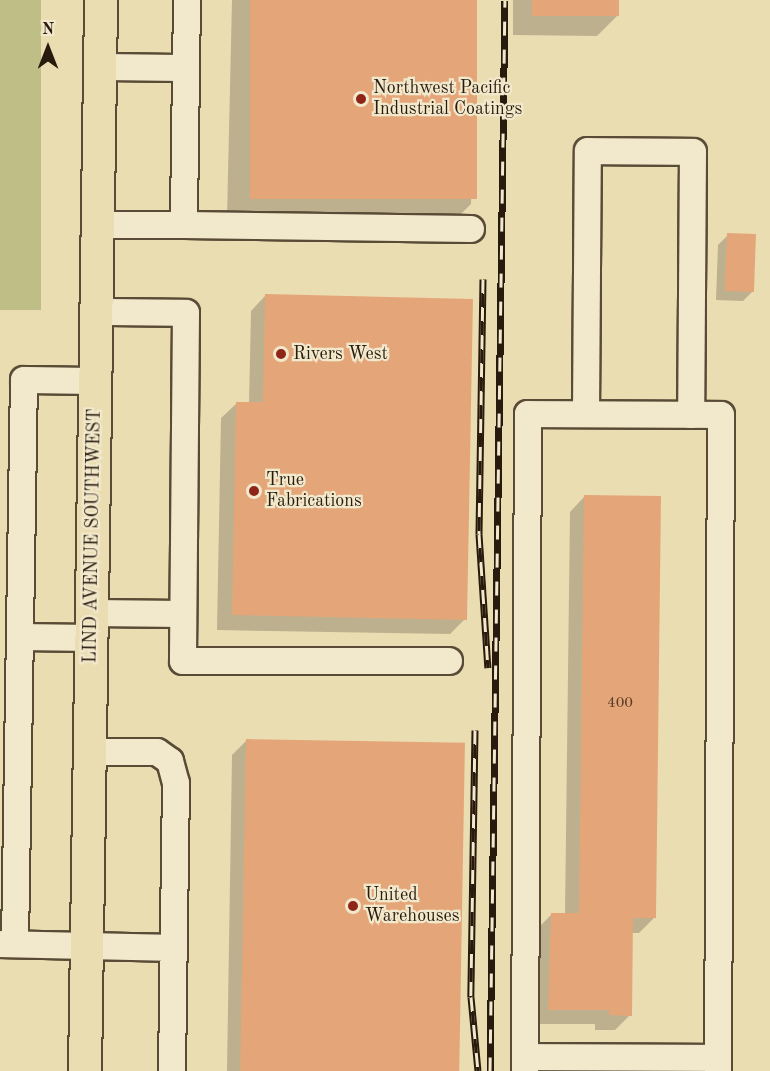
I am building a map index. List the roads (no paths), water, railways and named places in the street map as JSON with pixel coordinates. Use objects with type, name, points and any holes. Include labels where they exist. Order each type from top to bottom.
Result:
[{"type":"main road","name":"LIND AVENUE SOUTHWEST","points":[[85,1071],[101,0]]},
{"type":"lane","points":[[184,225],[187,0]]},
{"type":"lane","points":[[100,67],[186,68]]},
{"type":"lane","points":[[586,414],[588,151],[693,152],[691,415]]},
{"type":"lane","points":[[98,225],[471,229]]},
{"type":"lane","points":[[97,312],[186,313],[183,661],[449,661]]},
{"type":"lane","points":[[96,381],[24,380],[20,637],[8,944],[174,948]]},
{"type":"lane","points":[[528,414],[586,414],[721,415],[718,1064],[525,1064],[528,414]]},
{"type":"lane","points":[[20,637],[92,625],[183,614]]},
{"type":"lane","points":[[90,752],[157,752],[170,761],[176,783],[172,1071]]},
{"type":"railway","points":[[490,1071],[505,0]]},
{"type":"railway","points":[[483,279],[479,534],[488,668]]},
{"type":"railway","points":[[475,730],[471,997],[478,1071]]},
{"type":"place","name":"Northwest Pacific Industrial Coatings","points":[[361,99]]},
{"type":"place","name":"Rivers West","points":[[281,354]]},
{"type":"place","name":"True Fabrications","points":[[254,491]]},
{"type":"place","name":"United Warehouses","points":[[353,906]]}]
